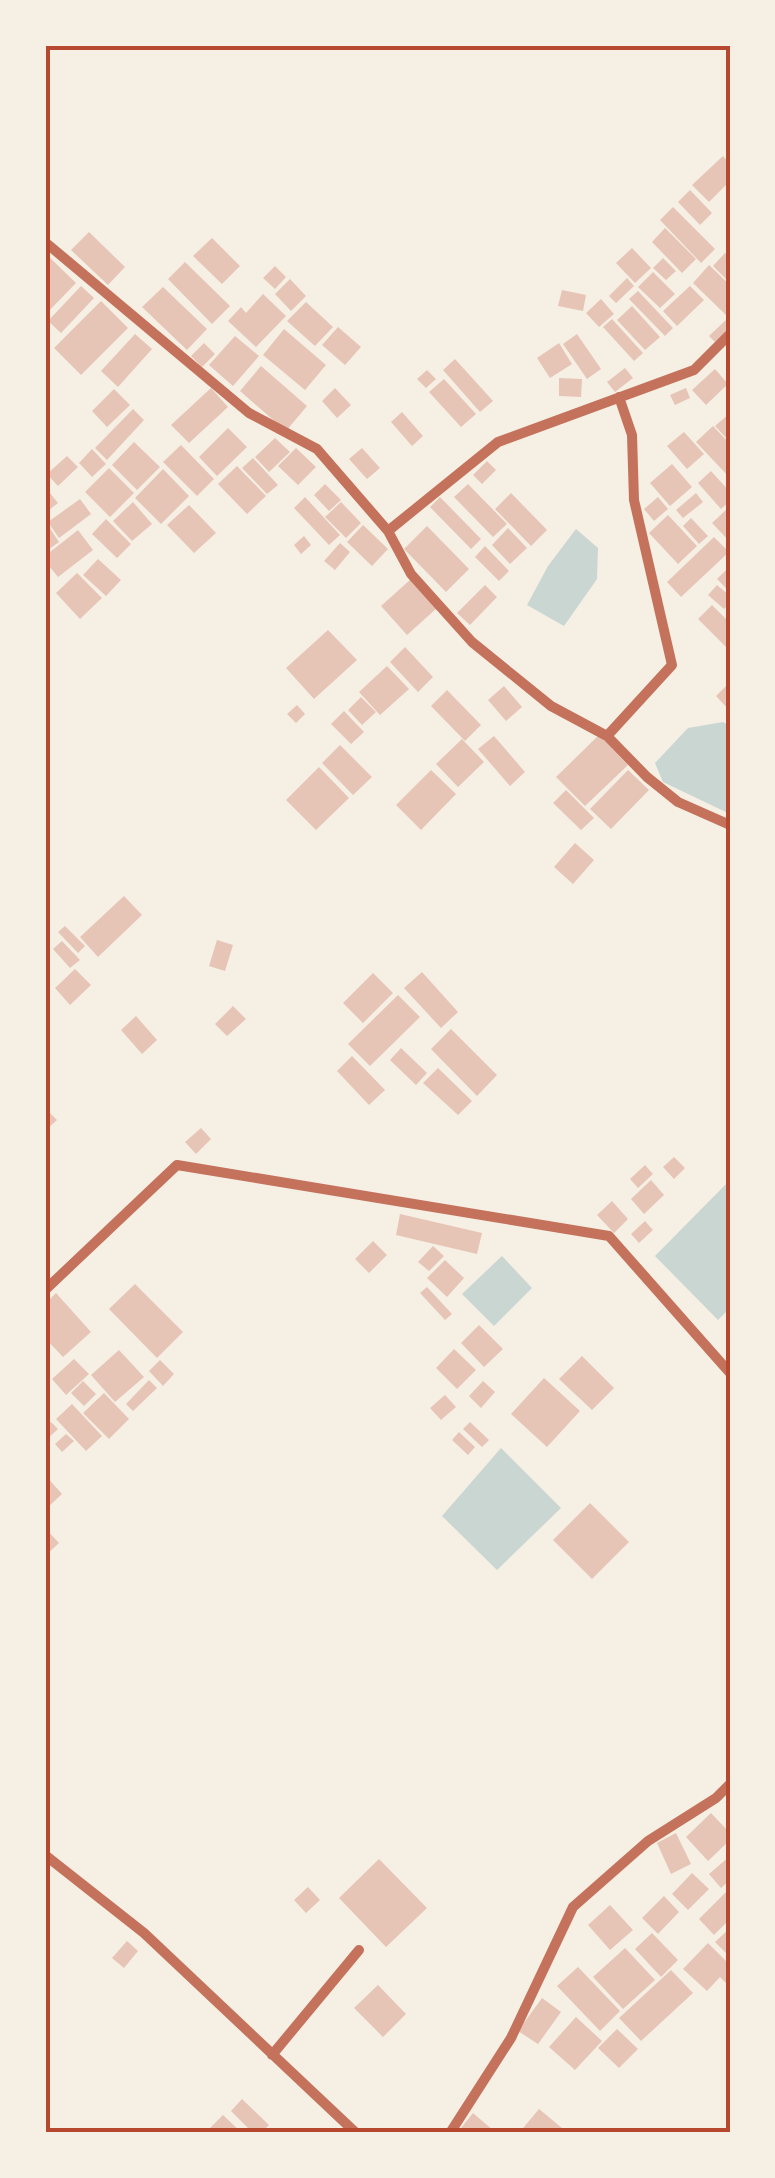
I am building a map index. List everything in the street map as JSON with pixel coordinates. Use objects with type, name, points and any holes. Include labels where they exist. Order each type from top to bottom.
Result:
[{"type":"street","points":[[45,242],[248,412],[316,449],[388,531],[412,574],[472,642],[551,706],[607,736],[678,802],[730,825]]},
{"type":"street","points":[[388,531],[498,442],[694,370],[730,334]]},
{"type":"street","points":[[607,736],[672,665],[634,500],[632,435],[619,397]]},
{"type":"street","points":[[45,1290],[176,1164],[610,1236],[730,1373]]},
{"type":"street","points":[[450,2133],[511,2038],[573,1907],[648,1841],[716,1798],[730,1784]]},
{"type":"street","points":[[45,1855],[144,1932],[356,2133]]},
{"type":"street","points":[[272,2055],[358,1950]]},
{"type":"shaded area","points":[[576,529],[598,548],[597,579],[564,626],[527,605],[548,566]]},
{"type":"shaded area","points":[[723,722],[730,726],[730,814],[663,782],[655,763],[688,728]]},
{"type":"shaded area","points":[[730,1180],[730,1308],[718,1320],[655,1256]]},
{"type":"shaded area","points":[[502,1256],[532,1288],[494,1326],[462,1294]]},
{"type":"shaded area","points":[[501,1448],[561,1508],[497,1570],[442,1516]]},
{"type":"building","points":[[723,156],[730,164],[730,181],[709,202],[692,185]]},
{"type":"building","points":[[690,190],[712,213],[700,225],[678,202]]},
{"type":"building","points":[[673,207],[715,249],[701,263],[660,220]]},
{"type":"building","points":[[665,228],[696,259],[682,273],[652,242]]},
{"type":"building","points":[[89,232],[125,267],[108,285],[71,250]]},
{"type":"building","points":[[212,238],[240,266],[222,284],[193,256]]},
{"type":"building","points":[[632,248],[651,268],[635,283],[616,263]]},
{"type":"building","points":[[45,253],[76,283],[45,315]]},
{"type":"building","points":[[725,253],[730,257],[730,283],[713,266]]},
{"type":"building","points":[[663,258],[676,271],[666,280],[653,268]]},
{"type":"building","points":[[185,262],[230,306],[212,324],[168,279]]},
{"type":"building","points":[[709,265],[730,285],[730,311],[726,315],[693,283]]},
{"type":"building","points":[[275,266],[286,277],[275,289],[263,278]]},
{"type":"building","points":[[653,272],[675,294],[660,308],[638,287]]},
{"type":"building","points":[[627,278],[634,286],[616,303],[609,296]]},
{"type":"building","points":[[290,279],[306,296],[291,311],[275,294]]},
{"type":"building","points":[[81,286],[94,298],[61,333],[48,321]]},
{"type":"building","points":[[690,286],[704,300],[677,326],[663,311]]},
{"type":"building","points":[[163,287],[207,329],[187,350],[142,307]]},
{"type":"building","points":[[562,290],[586,295],[583,311],[558,306]]},
{"type":"building","points":[[638,291],[673,328],[665,336],[629,299]]},
{"type":"building","points":[[263,294],[286,316],[256,347],[228,321],[241,307],[246,313]]},
{"type":"building","points":[[601,299],[614,314],[599,327],[586,313]]},
{"type":"building","points":[[101,301],[128,328],[81,375],[54,348]]},
{"type":"building","points":[[306,302],[333,327],[315,346],[287,321]]},
{"type":"building","points":[[632,306],[660,337],[645,350],[617,320]]},
{"type":"building","points":[[730,316],[730,328],[715,342],[709,336]]},
{"type":"building","points":[[612,319],[643,353],[634,361],[603,327]]},
{"type":"building","points":[[338,327],[361,347],[345,365],[322,345]]},
{"type":"building","points":[[284,329],[326,365],[305,390],[263,355]]},
{"type":"building","points":[[135,334],[152,349],[118,387],[101,371]]},
{"type":"building","points":[[577,334],[601,369],[587,379],[563,344]]},
{"type":"building","points":[[235,336],[259,356],[233,386],[209,365]]},
{"type":"building","points":[[204,343],[215,354],[202,367],[191,356]]},
{"type":"building","points":[[559,343],[572,364],[550,378],[537,358]]},
{"type":"building","points":[[455,359],[493,401],[480,412],[443,370]]},
{"type":"building","points":[[261,366],[307,406],[286,431],[240,391]]},
{"type":"building","points":[[625,368],[633,378],[615,392],[607,382]]},
{"type":"building","points":[[715,369],[728,384],[706,405],[692,390]]},
{"type":"building","points":[[427,370],[436,379],[426,388],[417,379]]},
{"type":"building","points":[[559,378],[582,379],[581,397],[559,396]]},
{"type":"building","points":[[444,379],[476,414],[461,427],[429,392]]},
{"type":"building","points":[[211,388],[228,407],[189,443],[171,425]]},
{"type":"building","points":[[335,388],[351,405],[337,418],[322,401]]},
{"type":"building","points":[[686,388],[690,398],[675,405],[670,395]]},
{"type":"building","points":[[114,389],[130,405],[107,427],[92,411]]},
{"type":"building","points":[[133,409],[144,420],[107,460],[95,448]]},
{"type":"building","points":[[402,412],[423,436],[412,446],[391,422]]},
{"type":"building","points":[[730,413],[730,442],[715,426]]},
{"type":"building","points":[[713,426],[730,444],[730,478],[696,442]]},
{"type":"building","points":[[228,428],[247,447],[217,476],[199,457]]},
{"type":"building","points":[[684,432],[704,454],[687,469],[667,446]]},
{"type":"building","points":[[275,438],[290,452],[269,472],[255,457]]},
{"type":"building","points":[[134,442],[160,467],[137,490],[112,465]]},
{"type":"building","points":[[181,445],[214,479],[197,496],[163,462]]},
{"type":"building","points":[[296,448],[316,467],[298,485],[278,466]]},
{"type":"building","points":[[362,448],[380,468],[367,479],[349,459]]},
{"type":"building","points":[[92,449],[106,464],[92,477],[79,463]]},
{"type":"building","points":[[67,456],[78,467],[58,486],[47,474]]},
{"type":"building","points":[[253,458],[278,485],[267,494],[242,468]]},
{"type":"building","points":[[487,461],[496,470],[482,484],[473,475]]},
{"type":"building","points":[[672,464],[692,487],[670,506],[650,483]]},
{"type":"building","points":[[237,466],[266,496],[247,514],[218,484]]},
{"type":"building","points":[[109,468],[134,493],[110,517],[85,492]]},
{"type":"building","points":[[163,469],[189,496],[161,524],[135,498]]},
{"type":"building","points":[[711,471],[730,492],[730,501],[721,509],[698,483]]},
{"type":"building","points":[[325,484],[341,500],[329,511],[314,495]]},
{"type":"building","points":[[468,484],[507,524],[493,537],[454,497]]},
{"type":"building","points":[[45,487],[58,503],[45,513]]},
{"type":"building","points":[[511,493],[547,530],[531,546],[495,509]]},
{"type":"building","points":[[696,493],[703,502],[683,518],[676,510]]},
{"type":"building","points":[[305,497],[340,535],[329,545],[294,508]]},
{"type":"building","points":[[440,497],[481,539],[471,549],[430,507]]},
{"type":"building","points":[[658,497],[668,509],[654,521],[644,509]]},
{"type":"building","points":[[80,499],[91,514],[59,538],[48,522]]},
{"type":"building","points":[[133,502],[152,524],[132,541],[113,521]]},
{"type":"building","points":[[341,502],[361,523],[346,538],[325,517]]},
{"type":"building","points":[[189,505],[216,533],[194,553],[167,525]]},
{"type":"building","points":[[730,506],[730,542],[712,523]]},
{"type":"building","points":[[668,515],[697,546],[678,564],[649,533]]},
{"type":"building","points":[[691,518],[708,536],[699,544],[683,526]]},
{"type":"building","points":[[106,519],[131,544],[117,558],[92,534]]},
{"type":"building","points":[[45,521],[59,542],[45,552]]},
{"type":"building","points":[[363,525],[388,549],[372,566],[347,542]]},
{"type":"building","points":[[427,526],[469,569],[446,592],[404,549]]},
{"type":"building","points":[[508,528],[527,548],[510,564],[492,545]]},
{"type":"building","points":[[78,530],[93,550],[58,577],[45,556]]},
{"type":"building","points":[[304,536],[311,545],[301,554],[294,545]]},
{"type":"building","points":[[714,537],[729,552],[681,597],[667,582]]},
{"type":"building","points":[[340,543],[350,552],[335,570],[324,561]]},
{"type":"building","points":[[485,546],[509,571],[499,581],[475,557]]},
{"type":"building","points":[[98,559],[121,580],[106,596],[83,575]]},
{"type":"building","points":[[730,566],[730,587],[728,590],[717,579]]},
{"type":"building","points":[[77,573],[102,598],[80,619],[56,593]]},
{"type":"building","points":[[411,579],[437,608],[407,635],[381,606]]},
{"type":"building","points":[[485,585],[497,597],[470,625],[457,613]]},
{"type":"building","points":[[717,585],[730,596],[724,609],[708,595]]},
{"type":"building","points":[[712,605],[730,623],[728,649],[698,619]]},
{"type":"building","points":[[328,630],[357,660],[314,699],[286,668]]},
{"type":"building","points":[[405,647],[433,677],[418,692],[390,662]]},
{"type":"building","points":[[387,666],[409,689],[380,715],[359,692]]},
{"type":"building","points":[[730,682],[730,711],[716,696]]},
{"type":"building","points":[[504,686],[522,707],[506,721],[488,700]]},
{"type":"building","points":[[447,690],[481,725],[465,741],[431,706]]},
{"type":"building","points":[[361,697],[376,712],[362,725],[348,710]]},
{"type":"building","points":[[297,705],[305,714],[296,723],[287,714]]},
{"type":"building","points":[[344,711],[364,732],[351,744],[331,724]]},
{"type":"building","points":[[599,735],[628,765],[585,806],[556,777]]},
{"type":"building","points":[[494,736],[525,772],[510,786],[478,749]]},
{"type":"building","points":[[462,739],[484,762],[458,787],[436,764]]},
{"type":"building","points":[[340,745],[372,777],[353,795],[322,763]]},
{"type":"building","points":[[319,767],[349,798],[316,830],[286,800]]},
{"type":"building","points":[[431,770],[456,794],[421,830],[396,805]]},
{"type":"building","points":[[628,770],[649,790],[611,829],[590,809]]},
{"type":"building","points":[[566,790],[594,818],[581,830],[553,803]]},
{"type":"building","points":[[575,843],[594,860],[573,884],[554,867]]},
{"type":"building","points":[[124,896],[142,915],[98,957],[80,937]]},
{"type":"building","points":[[65,926],[85,946],[78,953],[58,932]]},
{"type":"building","points":[[217,940],[233,945],[225,971],[209,966]]},
{"type":"building","points":[[62,941],[80,960],[70,968],[53,949]]},
{"type":"building","points":[[75,969],[91,985],[70,1005],[55,988]]},
{"type":"building","points":[[422,972],[458,1012],[441,1028],[404,988]]},
{"type":"building","points":[[373,973],[393,993],[363,1023],[343,1003]]},
{"type":"building","points":[[398,995],[420,1017],[370,1066],[348,1044]]},
{"type":"building","points":[[233,1006],[246,1019],[227,1036],[215,1024]]},
{"type":"building","points":[[136,1016],[157,1040],[142,1054],[121,1030]]},
{"type":"building","points":[[451,1029],[497,1075],[477,1096],[431,1049]]},
{"type":"building","points":[[401,1048],[427,1073],[416,1085],[390,1060]]},
{"type":"building","points":[[352,1056],[385,1090],[369,1105],[337,1071]]},
{"type":"building","points":[[438,1068],[472,1101],[458,1115],[423,1083]]},
{"type":"building","points":[[45,1108],[57,1120],[45,1131]]},
{"type":"building","points":[[201,1128],[211,1139],[196,1154],[185,1142]]},
{"type":"building","points":[[674,1157],[685,1168],[674,1179],[663,1167]]},
{"type":"building","points":[[645,1165],[653,1174],[638,1188],[630,1179]]},
{"type":"building","points":[[651,1180],[664,1195],[644,1214],[631,1199]]},
{"type":"building","points":[[612,1201],[628,1219],[614,1233],[597,1215]]},
{"type":"building","points":[[400,1214],[482,1233],[477,1254],[396,1235]]},
{"type":"building","points":[[645,1221],[653,1230],[639,1243],[631,1234]]},
{"type":"building","points":[[373,1241],[387,1255],[369,1273],[355,1259]]},
{"type":"building","points":[[433,1246],[444,1256],[429,1271],[418,1262]]},
{"type":"building","points":[[445,1260],[464,1278],[447,1297],[427,1278]]},
{"type":"building","points":[[135,1284],[183,1332],[157,1358],[109,1309]]},
{"type":"building","points":[[427,1287],[452,1314],[445,1320],[420,1293]]},
{"type":"building","points":[[56,1293],[91,1332],[63,1357],[45,1338],[45,1304]]},
{"type":"building","points":[[479,1325],[503,1349],[484,1367],[461,1343]]},
{"type":"building","points":[[454,1349],[476,1370],[457,1389],[436,1368]]},
{"type":"building","points":[[119,1350],[144,1377],[115,1402],[91,1375]]},
{"type":"building","points":[[582,1356],[614,1388],[592,1410],[559,1379]]},
{"type":"building","points":[[74,1359],[89,1374],[66,1395],[52,1379]]},
{"type":"building","points":[[160,1360],[174,1374],[163,1386],[149,1371]]},
{"type":"building","points":[[544,1378],[580,1411],[547,1447],[511,1414]]},
{"type":"building","points":[[149,1380],[157,1388],[133,1411],[126,1404]]},
{"type":"building","points":[[83,1381],[96,1394],[84,1406],[71,1393]]},
{"type":"building","points":[[483,1381],[495,1392],[481,1408],[469,1396]]},
{"type":"building","points":[[104,1393],[129,1419],[109,1439],[83,1413]]},
{"type":"building","points":[[445,1395],[456,1407],[441,1420],[430,1408]]},
{"type":"building","points":[[72,1404],[102,1436],[86,1451],[56,1419]]},
{"type":"building","points":[[51,1422],[58,1429],[45,1441],[45,1427]]},
{"type":"building","points":[[470,1422],[489,1440],[482,1447],[463,1429]]},
{"type":"building","points":[[459,1432],[475,1447],[468,1455],[452,1440]]},
{"type":"building","points":[[66,1434],[74,1441],[62,1452],[55,1444]]},
{"type":"building","points":[[45,1475],[62,1494],[45,1510]]},
{"type":"building","points":[[590,1503],[629,1542],[592,1579],[553,1540]]},
{"type":"building","points":[[45,1528],[59,1543],[45,1556]]},
{"type":"building","points":[[711,1813],[730,1833],[730,1840],[708,1861],[686,1837]]},
{"type":"building","points":[[676,1833],[691,1864],[671,1874],[657,1843]]},
{"type":"building","points":[[730,1856],[730,1880],[721,1888],[709,1874]]},
{"type":"building","points":[[379,1859],[427,1908],[386,1947],[339,1898]]},
{"type":"building","points":[[692,1873],[709,1889],[688,1910],[672,1894]]},
{"type":"building","points":[[308,1887],[320,1900],[306,1913],[294,1900]]},
{"type":"building","points":[[730,1888],[730,1919],[714,1935],[699,1919]]},
{"type":"building","points":[[664,1896],[679,1912],[658,1934],[642,1918]]},
{"type":"building","points":[[610,1905],[633,1930],[610,1950],[588,1925]]},
{"type":"building","points":[[730,1928],[730,1957],[715,1942]]},
{"type":"building","points":[[652,1933],[678,1960],[661,1977],[635,1949]]},
{"type":"building","points":[[127,1941],[138,1951],[124,1968],[112,1958]]},
{"type":"building","points":[[708,1943],[730,1965],[730,1987],[720,1977],[707,1991],[683,1969]]},
{"type":"building","points":[[625,1948],[655,1980],[623,2009],[593,1977]]},
{"type":"building","points":[[578,1967],[620,2011],[600,2031],[557,1986]]},
{"type":"building","points":[[671,1970],[693,1993],[641,2041],[619,2018]]},
{"type":"building","points":[[378,1985],[406,2014],[383,2037],[354,2008]]},
{"type":"building","points":[[542,1998],[561,2012],[538,2044],[518,2031]]},
{"type":"building","points":[[576,2017],[602,2041],[575,2070],[549,2047]]},
{"type":"building","points":[[617,2029],[638,2049],[619,2068],[598,2048]]},
{"type":"building","points":[[242,2099],[269,2125],[261,2133],[253,2133],[231,2111]]},
{"type":"building","points":[[539,2109],[568,2133],[519,2133]]},
{"type":"building","points":[[473,2113],[494,2131],[457,2133]]},
{"type":"building","points":[[223,2115],[242,2133],[205,2133]]}]
